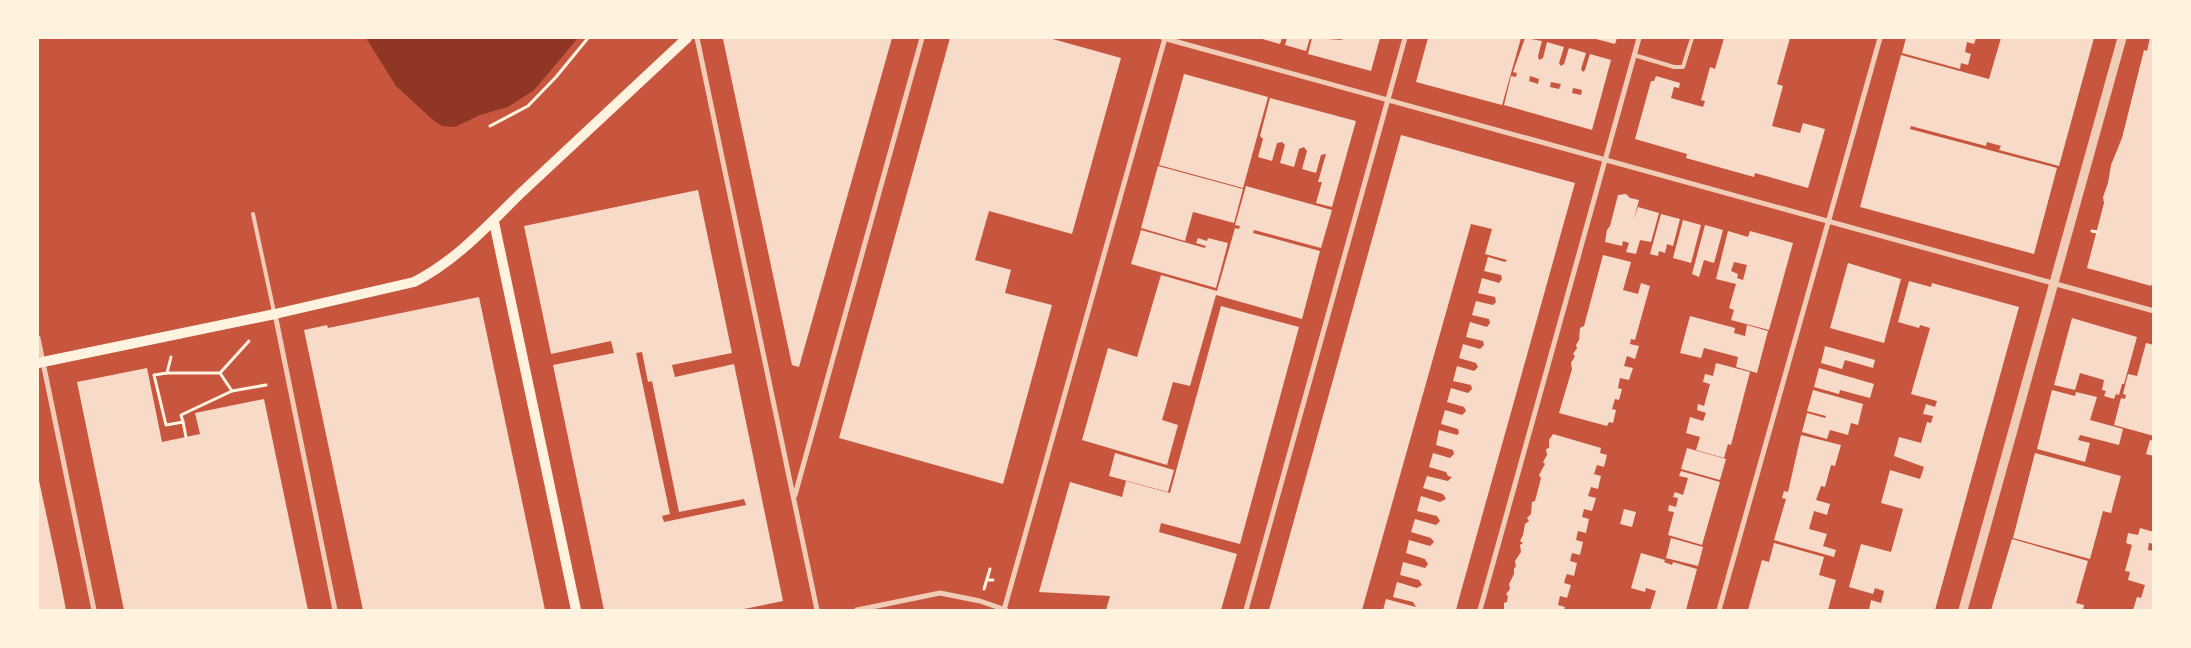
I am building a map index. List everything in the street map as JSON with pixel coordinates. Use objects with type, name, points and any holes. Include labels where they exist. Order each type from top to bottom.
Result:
[{"type":"main road","points":[[40,363],[275,314],[414,282],[433,271],[494,222],[520,193],[687,38]]},
{"type":"main road","points":[[494,222],[576,610]]},
{"type":"street","points":[[697,38],[817,610]]},
{"type":"street","points":[[794,498],[922,38]]},
{"type":"street","points":[[858,610],[940,593],[980,601],[1005,610],[1164,38],[2154,312]]},
{"type":"street","points":[[1246,610],[1405,38]]},
{"type":"street","points":[[1480,610],[1639,38]]},
{"type":"street","points":[[1719,610],[1880,38]]},
{"type":"street","points":[[1963,610],[2122,38]]},
{"type":"street","points":[[275,314],[335,610]]},
{"type":"street","points":[[38,338],[40,363],[94,610]]},
{"type":"lane","points":[[1634,55],[1674,68],[1683,67],[1692,38]]},
{"type":"lane","points":[[253,214],[275,314]]},
{"type":"path","points":[[490,126],[528,106],[556,77],[588,38]]},
{"type":"path","points":[[2092,231],[2097,232]]},
{"type":"path","points":[[183,422],[166,425],[154,375],[168,373],[220,373],[248,342]]},
{"type":"path","points":[[168,373],[171,357]]},
{"type":"path","points":[[220,373],[232,391]]},
{"type":"path","points":[[186,437],[181,415],[232,391],[266,385]]},
{"type":"path","points":[[984,589],[990,569]]},
{"type":"path","points":[[987,580],[993,580]]},
{"type":"shaded area","points":[[366,38],[578,38],[534,90],[508,107],[480,115],[455,127],[442,126],[433,120],[396,86]]},
{"type":"building","points":[[892,38],[799,367],[792,365],[723,39]]},
{"type":"building","points":[[950,38],[1049,38],[1121,58],[1072,234],[989,211],[975,260],[1011,270],[1005,293],[1052,305],[1003,484],[839,438]]},
{"type":"building","points":[[1259,38],[1282,38],[1280,44]]},
{"type":"building","points":[[1287,38],[1310,38],[1306,51],[1285,45]]},
{"type":"building","points":[[1312,38],[1342,40],[1341,38],[1380,38],[1371,71],[1308,54]]},
{"type":"building","points":[[1428,38],[1521,38],[1502,105],[1416,82]]},
{"type":"building","points":[[1525,38],[1542,41],[1538,56],[1539,60],[1543,58],[1547,42],[1564,47],[1559,63],[1561,66],[1564,64],[1569,48],[1586,53],[1581,69],[1583,72],[1590,54],[1611,60],[1592,130],[1504,105],[1511,76],[1516,77],[1517,73],[1513,72]],"holes":[[[1530,76],[1539,79],[1538,84],[1529,81]],[[1551,82],[1561,84],[1559,89],[1550,87]],[[1573,88],[1582,90],[1581,95],[1572,93]]]},
{"type":"building","points":[[1592,38],[1617,38],[1615,44]]},
{"type":"building","points":[[1724,38],[1790,38],[1777,84],[1783,86],[1772,126],[1800,133],[1803,123],[1825,129],[1808,188],[1755,173],[1754,177],[1686,158],[1687,154],[1635,139],[1651,81],[1654,81],[1656,76],[1680,83],[1679,88],[1674,87],[1671,98],[1703,107],[1705,101],[1701,100],[1710,67],[1715,69]]},
{"type":"building","points":[[1906,38],[1976,38],[1974,44],[1967,42],[1965,52],[1971,54],[1968,65],[1961,63],[1960,69],[1902,53]]},
{"type":"building","points":[[2001,38],[2094,38],[2059,166],[1999,150],[2001,146],[1987,142],[1986,146],[1911,126],[1910,129],[2057,168],[2034,254],[1860,207],[1901,55],[1989,79]]},
{"type":"building","points":[[2150,38],[2154,38],[2154,279],[2151,286],[2087,268],[2104,203],[2103,197],[2111,165],[2122,138],[2144,50],[2147,51]]},
{"type":"building","points":[[1184,74],[1268,97],[1243,188],[1159,165]]},
{"type":"building","points":[[1270,98],[1356,121],[1332,207],[1316,203],[1322,182],[1318,182],[1326,154],[1321,155],[1316,173],[1302,169],[1307,151],[1304,147],[1299,149],[1294,167],[1280,163],[1285,145],[1282,142],[1277,143],[1272,161],[1258,157],[1263,139],[1260,136]]},
{"type":"building","points":[[1401,135],[1575,183],[1456,610],[1383,610],[1386,599],[1416,607],[1413,602],[1393,597],[1397,582],[1417,588],[1422,585],[1419,580],[1400,575],[1403,562],[1425,568],[1428,564],[1425,559],[1406,553],[1409,540],[1430,546],[1434,542],[1431,538],[1411,532],[1415,519],[1436,525],[1440,521],[1437,516],[1417,511],[1421,496],[1440,502],[1446,499],[1443,494],[1423,488],[1427,476],[1448,481],[1452,477],[1448,476],[1446,472],[1429,467],[1433,453],[1450,458],[1454,454],[1453,450],[1436,445],[1439,430],[1457,435],[1459,433],[1458,429],[1441,424],[1445,410],[1462,415],[1466,411],[1464,407],[1447,402],[1451,388],[1468,393],[1472,389],[1471,385],[1453,381],[1457,366],[1474,371],[1478,367],[1476,363],[1459,358],[1463,344],[1480,349],[1484,345],[1483,341],[1466,337],[1470,322],[1487,327],[1490,323],[1489,319],[1472,315],[1476,301],[1493,305],[1496,302],[1495,297],[1478,293],[1482,278],[1499,283],[1502,279],[1501,275],[1484,271],[1488,257],[1505,262],[1507,260],[1485,254],[1492,229],[1471,224],[1362,610],[1269,610]]},
{"type":"building","points":[[1158,166],[1243,189],[1234,223],[1193,212],[1185,241],[1141,228]]},
{"type":"building","points":[[1246,186],[1332,210],[1321,248],[1254,230],[1253,233],[1320,251],[1302,319],[1216,295],[1190,386],[1173,382],[1162,420],[1178,425],[1167,465],[1082,440],[1108,348],[1137,357],[1161,275],[1217,291],[1235,228],[1239,229],[1240,226],[1235,225]]},
{"type":"building","points":[[698,190],[732,353],[672,365],[675,377],[734,364],[783,601],[739,610],[604,610],[553,365],[614,353],[611,341],[551,354],[524,226]],"holes":[[[642,352],[648,382],[652,381],[679,512],[744,499],[746,505],[664,522],[662,516],[670,514],[636,353]]]},
{"type":"building","points":[[1626,194],[1630,198],[1639,200],[1634,219],[1638,207],[1659,213],[1651,242],[1640,240],[1636,254],[1626,252],[1629,243],[1623,241],[1622,246],[1605,242],[1618,195]]},
{"type":"building","points":[[1661,214],[1680,219],[1673,246],[1667,244],[1665,253],[1659,251],[1658,256],[1650,254]]},
{"type":"building","points":[[1683,220],[1701,225],[1691,263],[1673,258]]},
{"type":"building","points":[[1705,225],[1723,230],[1714,263],[1704,260],[1699,277],[1692,274]]},
{"type":"building","points":[[1141,230],[1205,248],[1206,246],[1196,243],[1198,238],[1207,241],[1208,238],[1228,243],[1216,288],[1131,264]]},
{"type":"building","points":[[1728,231],[1748,237],[1750,231],[1793,243],[1769,330],[1731,320],[1734,310],[1729,308],[1736,284],[1716,279]],"holes":[[[1734,262],[1747,265],[1743,280],[1737,278],[1738,274],[1731,271]]]},
{"type":"building","points":[[1603,255],[1631,262],[1623,290],[1638,294],[1641,283],[1650,286],[1635,340],[1631,339],[1630,344],[1639,346],[1635,359],[1627,356],[1624,366],[1633,368],[1629,380],[1620,378],[1618,388],[1622,389],[1619,400],[1615,399],[1612,409],[1616,410],[1613,423],[1609,422],[1607,426],[1559,413],[1572,369],[1571,363],[1575,356],[1573,354],[1577,348],[1580,328],[1584,326]]},
{"type":"building","points":[[1848,263],[1901,279],[1884,343],[1830,328]]},
{"type":"building","points":[[1909,281],[1931,287],[1932,283],[2019,307],[1935,610],[1869,610],[1871,600],[1881,603],[1884,591],[1875,588],[1873,594],[1849,587],[1861,544],[1891,552],[1903,509],[1881,503],[1890,470],[1920,479],[1924,467],[1894,456],[1899,437],[1921,443],[1927,422],[1931,423],[1933,416],[1923,414],[1926,404],[1935,407],[1937,401],[1911,394],[1930,328],[1920,325],[1919,328],[1898,322]]},
{"type":"building","points":[[479,297],[545,610],[363,610],[304,330],[327,325],[328,328]]},
{"type":"building","points":[[1221,306],[1299,327],[1240,544],[1161,523],[1159,532],[1237,554],[1221,610],[1106,610],[1110,596],[1039,592],[1070,482],[1122,497],[1126,481],[1170,493]]},
{"type":"building","points":[[1690,316],[1735,328],[1734,333],[1745,336],[1747,325],[1768,331],[1757,373],[1736,367],[1738,357],[1704,348],[1701,358],[1680,353]]},
{"type":"building","points":[[2072,318],[2137,337],[2124,384],[2122,384],[2119,395],[2116,394],[2114,399],[2104,396],[2106,391],[2102,390],[2104,380],[2080,373],[2075,390],[2054,385]]},
{"type":"building","points":[[2146,343],[2154,345],[2154,436],[2114,425],[2121,398],[2125,399],[2126,395],[2123,394],[2128,374],[2137,376]]},
{"type":"building","points":[[1825,346],[1875,360],[1873,368],[1845,360],[1842,369],[1821,363]]},
{"type":"building","points":[[1716,363],[1750,372],[1731,445],[1728,444],[1724,458],[1696,450],[1700,437],[1686,433],[1690,417],[1703,421],[1706,413],[1697,410],[1698,404],[1704,406],[1710,384],[1703,382],[1705,374],[1713,376]]},
{"type":"building","points":[[147,368],[162,442],[200,434],[195,413],[264,399],[308,610],[124,610],[77,382]]},
{"type":"building","points":[[1819,368],[1874,384],[1870,398],[1840,390],[1839,394],[1814,387]]},
{"type":"building","points":[[1813,390],[1863,404],[1858,425],[1851,423],[1848,435],[1830,430],[1827,439],[1802,432],[1807,413],[1825,418],[1826,416],[1807,411]]},
{"type":"building","points":[[2052,390],[2075,396],[2076,392],[2097,397],[2090,420],[2123,429],[2119,445],[2080,435],[2078,440],[2090,443],[2085,462],[2037,449]]},
{"type":"building","points":[[1553,434],[1601,448],[1600,453],[1607,455],[1604,467],[1597,465],[1594,474],[1601,476],[1598,489],[1591,487],[1588,496],[1596,498],[1592,511],[1584,509],[1582,517],[1589,519],[1586,533],[1578,531],[1576,540],[1583,542],[1580,555],[1572,553],[1570,561],[1577,563],[1574,576],[1567,574],[1564,583],[1571,585],[1567,598],[1560,596],[1558,605],[1565,607],[1564,610],[1504,610],[1504,603],[1507,602],[1508,596],[1506,594],[1510,589],[1509,584],[1516,567],[1515,561],[1521,552],[1520,545],[1523,543],[1520,541],[1525,524],[1529,521],[1527,518],[1531,514],[1532,502],[1535,501],[1541,478],[1539,475],[1547,455],[1546,449],[1549,448],[1549,440]]},
{"type":"building","points":[[1801,435],[1841,445],[1835,466],[1831,465],[1825,487],[1821,486],[1816,500],[1830,504],[1827,515],[1814,511],[1809,529],[1827,534],[1823,546],[1836,550],[1834,557],[1774,540],[1786,499],[1782,498],[1784,491],[1788,492]]},
{"type":"building","points":[[2150,440],[2154,441],[2154,456],[2146,454]]},
{"type":"building","points":[[1687,448],[1726,459],[1720,480],[1681,469]]},
{"type":"building","points":[[1115,453],[1174,470],[1168,492],[1109,476]]},
{"type":"building","points":[[2035,453],[2121,476],[2111,513],[2103,511],[2090,559],[2013,538]]},
{"type":"building","points":[[1681,471],[1720,482],[1702,545],[1668,535],[1674,512],[1668,511],[1669,505],[1676,507],[1678,498],[1673,497],[1675,492],[1683,495],[1688,478],[1679,476]]},
{"type":"building","points":[[38,476],[57,564],[66,610],[38,610]]},
{"type":"building","points":[[1624,509],[1636,512],[1632,527],[1620,524]]},
{"type":"building","points":[[2140,528],[2154,532],[2154,544],[2149,543],[2148,550],[2154,551],[2154,610],[2133,610],[2137,597],[2141,598],[2145,585],[2128,580],[2130,572],[2125,571],[2132,545],[2126,543],[2128,533],[2138,535]]},
{"type":"building","points":[[1671,538],[1703,547],[1698,566],[1666,558]]},
{"type":"building","points":[[2012,539],[2088,561],[2076,603],[2084,605],[2083,610],[1991,610]]},
{"type":"building","points":[[1774,543],[1824,557],[1819,575],[1836,580],[1828,610],[1748,610],[1762,560],[1769,562]]},
{"type":"building","points":[[1641,553],[1665,560],[1664,562],[1672,565],[1673,562],[1697,569],[1686,610],[1650,610],[1656,591],[1646,588],[1645,592],[1631,588]]}]
